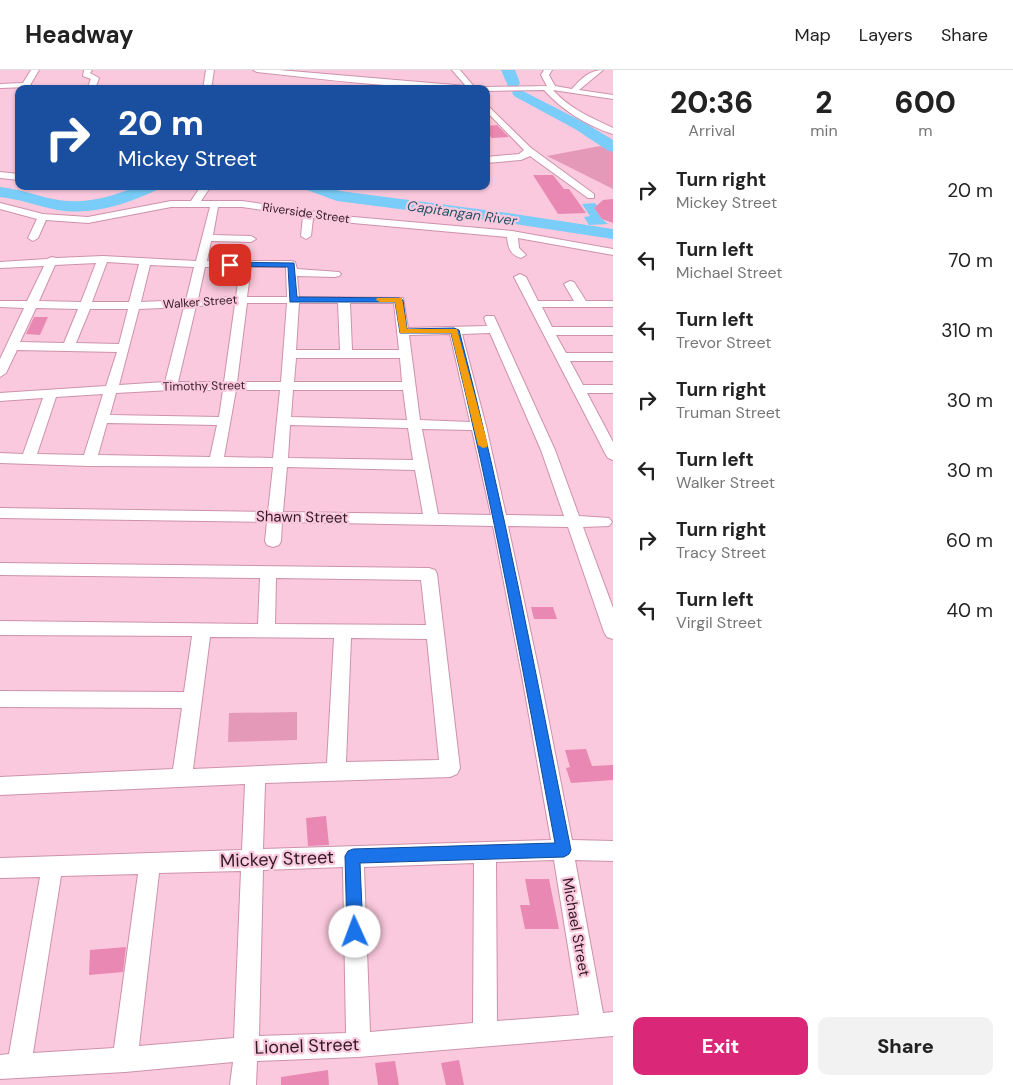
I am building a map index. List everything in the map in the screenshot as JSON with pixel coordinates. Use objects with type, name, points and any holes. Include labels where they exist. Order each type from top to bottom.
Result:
[{"type":"street","points":[[26,85],[35,70]]},
{"type":"street","points":[[88,70],[86,74],[95,78],[92,85]]},
{"type":"street","points":[[208,85],[210,70]]},
{"type":"street","points":[[257,70],[415,85]]},
{"type":"street","points":[[456,70],[468,85]]},
{"type":"street","points":[[548,70],[545,78],[549,88],[562,105],[613,131]]},
{"type":"street","points":[[575,90],[583,81],[600,70]]},
{"type":"street","points":[[366,73],[372,76],[373,82]]},
{"type":"street","points":[[335,78],[337,85]]},
{"type":"street","points":[[0,86],[15,85]]},
{"type":"street","points":[[490,89],[549,88],[575,90],[613,97]]},
{"type":"street","points":[[490,110],[528,150],[592,196]]},
{"type":"street","points":[[490,160],[522,157],[527,154],[528,150]]},
{"type":"street","points":[[0,175],[15,177]]},
{"type":"street","points":[[195,203],[203,190]]},
{"type":"street","name":"Riverside Street","points":[[0,206],[43,217],[88,220],[170,204],[242,204],[342,219],[512,234],[613,252]]},
{"type":"street","points":[[171,386],[213,211],[251,214]]},
{"type":"street","points":[[306,236],[308,213]]},
{"type":"street","points":[[33,238],[43,217]]},
{"type":"street","points":[[382,222],[383,234]]},
{"type":"street","points":[[512,234],[514,250],[520,255]]},
{"type":"street","points":[[206,238],[251,239]]},
{"type":"street","points":[[69,347],[103,259]]},
{"type":"street","points":[[0,265],[52,260],[103,259],[246,265],[291,268],[335,274]]},
{"type":"street","points":[[0,373],[52,260]]},
{"type":"street","points":[[89,461],[124,348],[145,261]]},
{"type":"street","points":[[216,462],[225,421],[246,265]]},
{"type":"street","points":[[273,541],[282,464],[290,354],[293,300],[291,268]]},
{"type":"street","points":[[520,277],[613,455]]},
{"type":"street","points":[[570,284],[582,304]]},
{"type":"street","name":"Walker Street","points":[[0,304],[135,306],[240,300],[399,300]]},
{"type":"street","points":[[344,300],[346,355]]},
{"type":"street","points":[[399,300],[414,425],[431,519]]},
{"type":"street","points":[[534,304],[613,304]]},
{"type":"street","points":[[403,332],[454,330],[492,324],[548,450],[613,632]]},
{"type":"street","name":"Michael Street","points":[[454,330],[479,426],[564,850],[603,1024]]},
{"type":"street","points":[[548,332],[613,330]]},
{"type":"street","points":[[13,346],[124,348]]},
{"type":"street","points":[[290,354],[405,354]]},
{"type":"street","points":[[562,358],[613,357]]},
{"type":"street","name":"Timothy Street","points":[[0,397],[171,386],[409,386]]},
{"type":"street","points":[[578,389],[613,389]]},
{"type":"street","points":[[28,459],[51,394]]},
{"type":"street","points":[[102,419],[225,421]]},
{"type":"street","points":[[285,422],[479,426]]},
{"type":"street","points":[[596,423],[613,423]]},
{"type":"street","points":[[0,458],[89,461],[421,465]]},
{"type":"street","name":"Shawn Street","points":[[0,513],[604,522]]},
{"type":"street","points":[[0,569],[429,574],[450,768],[254,774],[0,786]]},
{"type":"street","points":[[266,631],[268,572]]},
{"type":"street","points":[[0,628],[435,632]]},
{"type":"street","points":[[182,777],[202,630]]},
{"type":"street","points":[[336,771],[342,631]]},
{"type":"street","points":[[0,699],[192,700]]},
{"type":"street","points":[[242,1085],[246,1048],[253,860],[254,774]]},
{"type":"street","name":"Mickey Street","points":[[0,868],[485,852],[613,850]]},
{"type":"street","points":[[485,852],[485,1033]]},
{"type":"street","points":[[353,856],[358,1044]]},
{"type":"street","points":[[125,1060],[150,863]]},
{"type":"street","points":[[10,1067],[52,867]]},
{"type":"street","name":"Lionel Street","points":[[10,1067],[125,1060],[246,1048],[358,1044],[603,1024]]},
{"type":"shaded area","points":[[600,146],[613,151],[613,189],[547,156]]},
{"type":"shaded area","points":[[297,712],[297,740],[228,742],[229,713]]},
{"type":"water","points":[[595,203],[597,206],[594,208],[608,224],[589,225],[584,217],[590,216],[582,204]]},
{"type":"building","points":[[497,125],[509,137],[492,138],[490,136],[490,126]]},
{"type":"building","points":[[533,175],[553,175],[564,189],[569,189],[586,213],[558,214]]},
{"type":"building","points":[[613,199],[613,223],[602,219],[594,208],[603,200]]},
{"type":"building","points":[[34,317],[48,317],[40,335],[26,334]]},
{"type":"building","points":[[531,607],[553,607],[557,619],[534,619]]},
{"type":"building","points":[[586,749],[592,766],[613,765],[613,780],[571,783],[566,768],[570,767],[565,750]]},
{"type":"building","points":[[326,816],[329,845],[308,846],[306,818]]},
{"type":"building","points":[[525,879],[549,879],[559,929],[525,929],[520,905],[530,905]]},
{"type":"building","points":[[126,947],[123,972],[89,975],[90,950]]},
{"type":"building","points":[[459,1060],[464,1085],[446,1085],[441,1063]]},
{"type":"building","points":[[395,1061],[399,1085],[378,1085],[375,1063]]},
{"type":"building","points":[[328,1070],[329,1085],[281,1085],[281,1077]]},
{"type":"waterway","name":"Capitangan River","points":[[508,70],[513,83]]},
{"type":"waterway","name":"Capitangan River","points":[[519,93],[580,126],[613,147]]},
{"type":"waterway","name":"Capitangan River","points":[[0,192],[53,204],[78,207],[103,204],[141,190]]},
{"type":"waterway","name":"Capitangan River","points":[[323,190],[337,196],[508,218],[613,234]]},
{"type":"slow traffic","points":[[380,300],[399,300],[403,332],[454,330],[483,445]]},
{"type":"route","points":[[230,265],[291,264],[293,300],[399,300],[403,332],[454,330],[479,426],[499,520],[564,850],[353,856],[355,932]]}]
